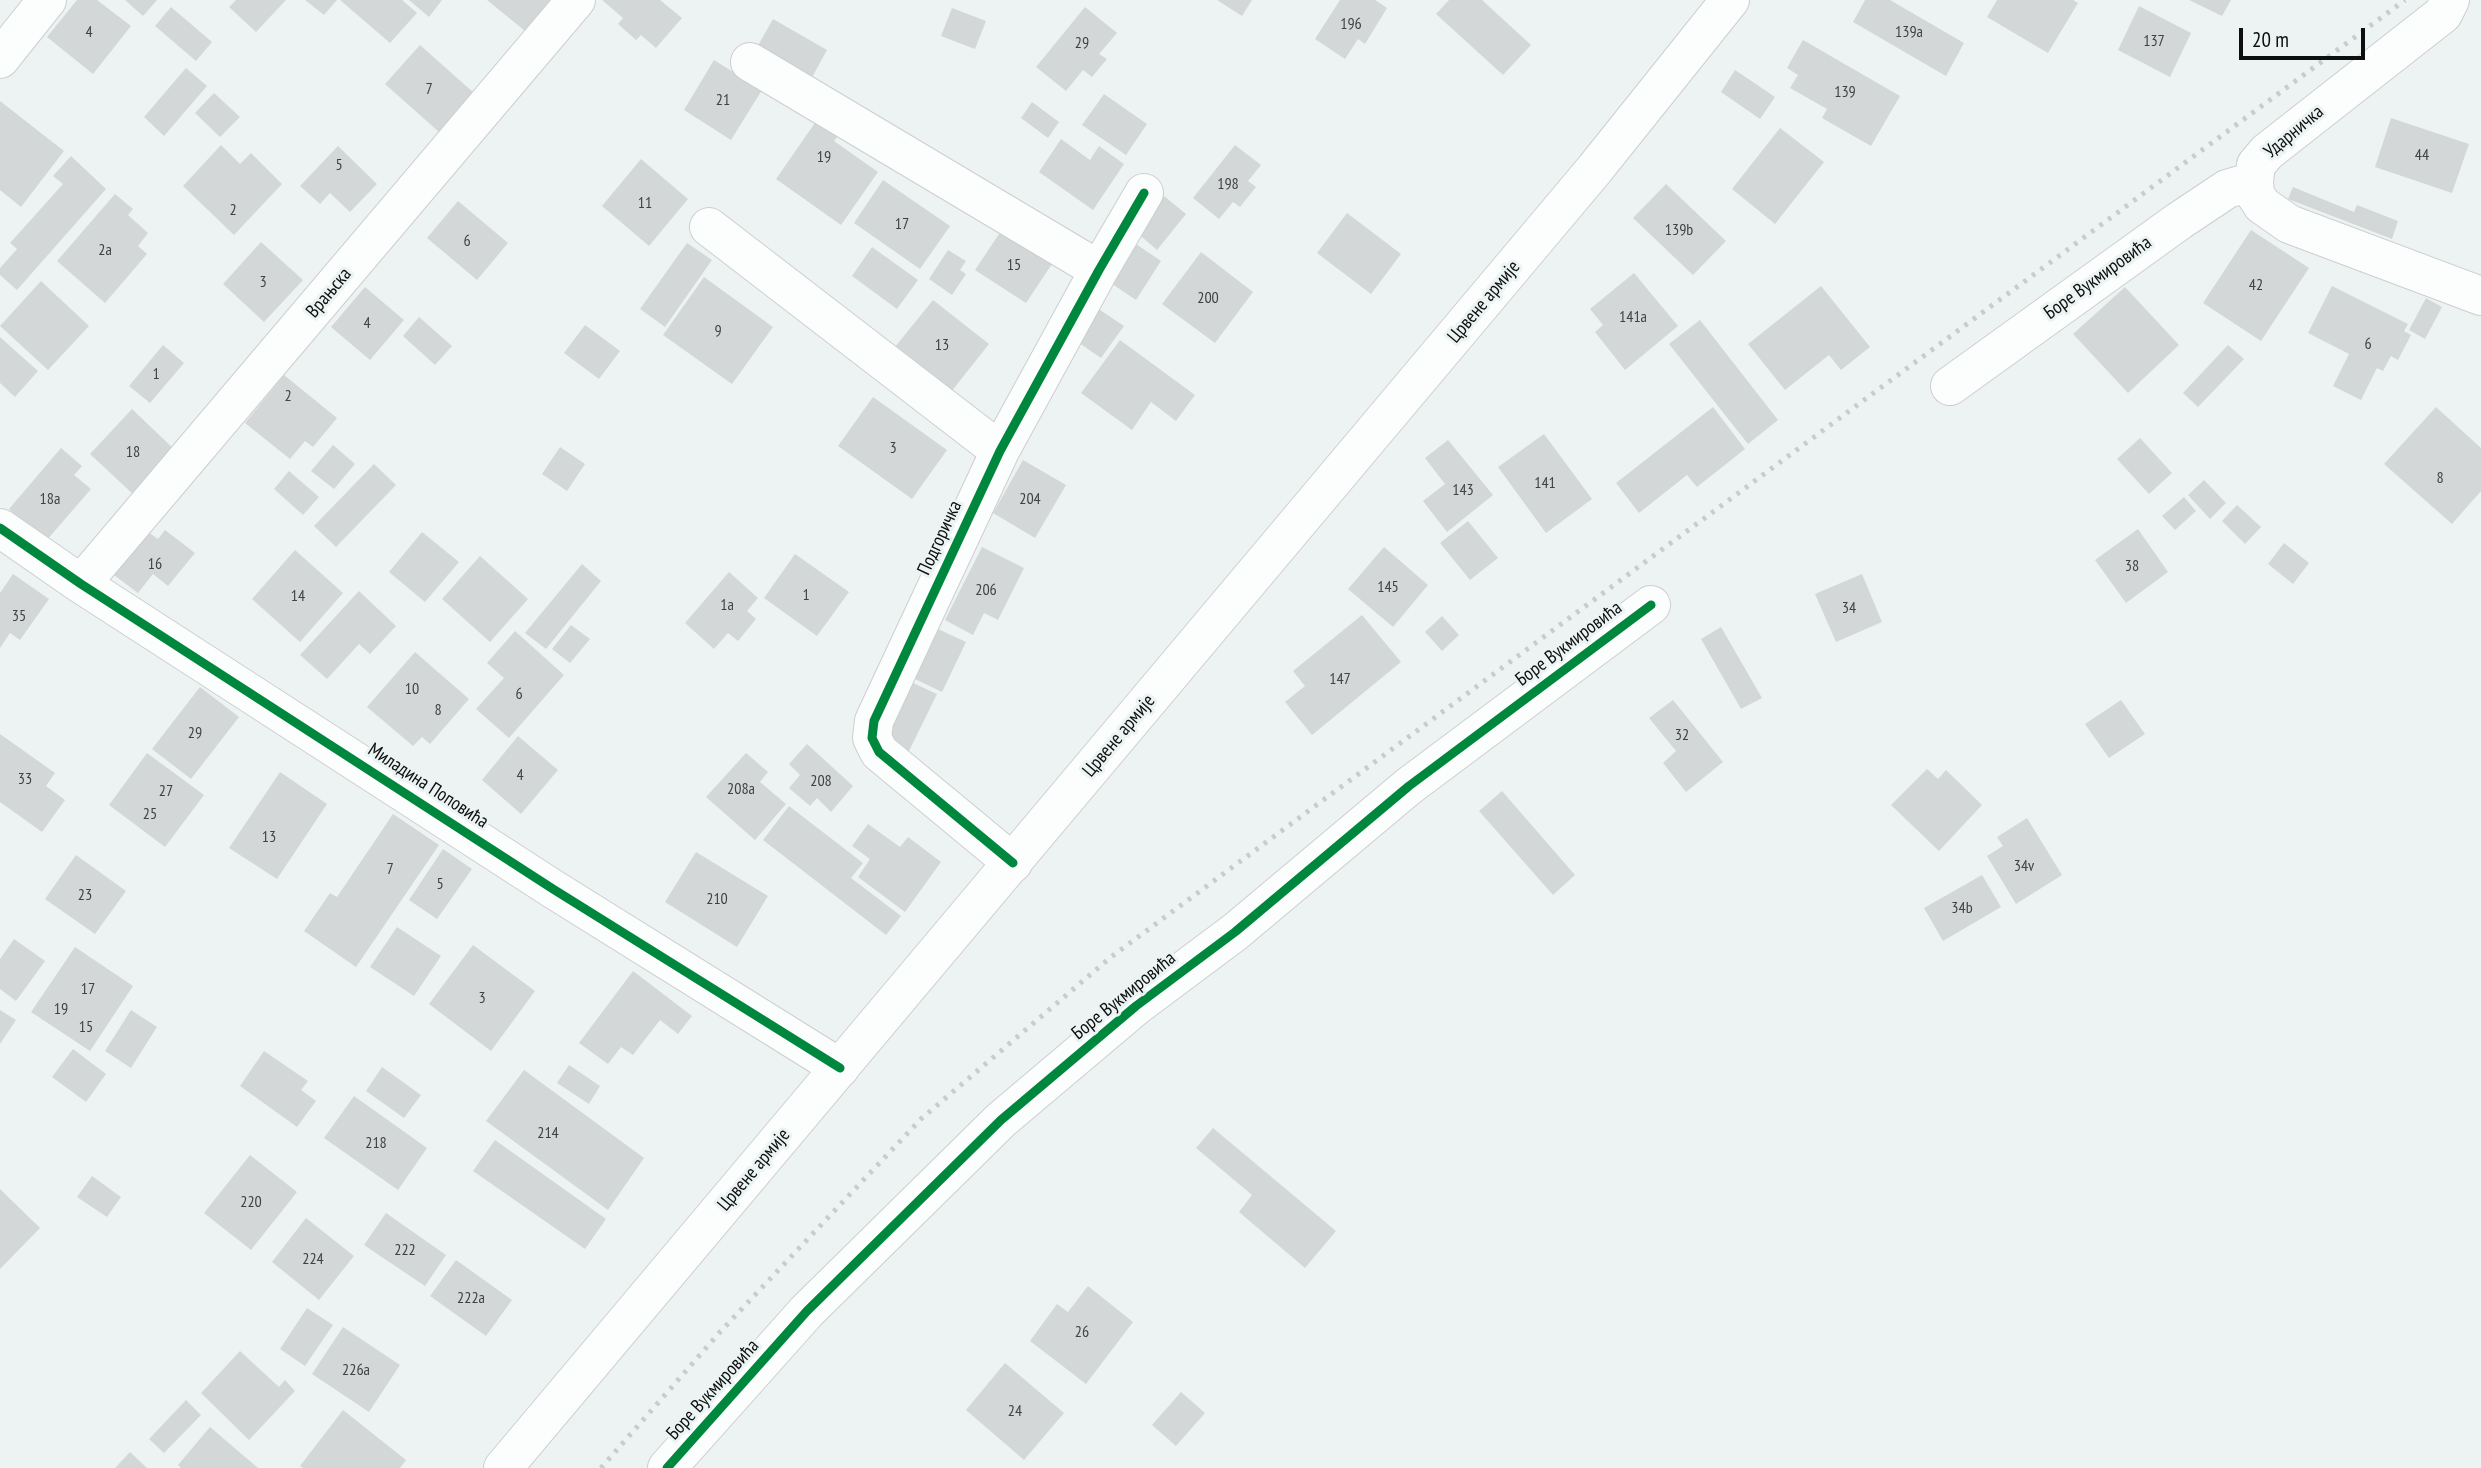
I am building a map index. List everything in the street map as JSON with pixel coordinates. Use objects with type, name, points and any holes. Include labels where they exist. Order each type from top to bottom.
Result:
[{"type":"street","points":[[0,59],[47,0]]},
{"type":"street","name":"Врањска","points":[[81,584],[576,0]]},
{"type":"street","name":"Црвене армије","points":[[503,1468],[1594,170],[1730,0]]},
{"type":"street","name":"Ударничка","points":[[2450,0],[2443,14],[2267,152],[2256,165],[2253,181],[2255,194],[2262,205],[2289,224],[2481,296]]},
{"type":"street","points":[[750,62],[1099,270]]},
{"type":"street","name":"Боре Вукмировића","points":[[1950,387],[2179,221],[2227,190],[2253,181]]},
{"type":"street","name":"Подгоричка","points":[[1013,863],[879,752],[872,738],[874,721],[1000,451],[1144,193]]},
{"type":"street","points":[[709,227],[1000,451]]},
{"type":"street","name":"Миладина Поповића","points":[[0,528],[81,584],[553,888],[840,1068]]},
{"type":"street","name":"Боре Вукмировића","points":[[667,1468],[807,1311],[1001,1120],[1136,1006],[1235,932],[1409,786],[1651,605]]},
{"type":"building","points":[[77,0],[97,0],[131,26],[93,74],[47,37]]},
{"type":"building","points":[[125,0],[157,0],[143,16]]},
{"type":"building","points":[[236,0],[286,0],[256,32],[229,7]]},
{"type":"building","points":[[305,0],[337,0],[324,15]]},
{"type":"building","points":[[340,0],[402,0],[417,13],[390,43]]},
{"type":"building","points":[[409,0],[442,0],[429,17]]},
{"type":"building","points":[[487,0],[558,0],[530,35]]},
{"type":"building","points":[[602,0],[660,0],[682,18],[656,48],[641,35],[636,40],[618,24],[623,18]]},
{"type":"building","points":[[1217,0],[1252,0],[1242,16]]},
{"type":"building","points":[[1340,0],[1375,0],[1387,8],[1365,44],[1358,39],[1345,59],[1315,39]]},
{"type":"building","points":[[1449,0],[1482,0],[1531,45],[1503,75],[1436,14]]},
{"type":"building","points":[[1865,0],[1890,0],[1964,43],[1946,76],[1853,22]]},
{"type":"building","points":[[1997,0],[2073,0],[2078,3],[2048,53],[1987,17]]},
{"type":"building","points":[[2189,0],[2231,0],[2222,16]]},
{"type":"building","points":[[2139,6],[2191,33],[2170,77],[2118,50]]},
{"type":"building","points":[[171,7],[212,42],[196,61],[155,26]]},
{"type":"building","points":[[1085,7],[1117,33],[1099,54],[1107,59],[1092,77],[1083,70],[1066,91],[1036,67]]},
{"type":"building","points":[[952,8],[986,21],[975,49],[941,36]]},
{"type":"building","points":[[773,19],[827,50],[810,81],[756,49]]},
{"type":"building","points":[[1803,40],[1900,96],[1871,146],[1822,118],[1827,109],[1790,88],[1798,75],[1787,68]]},
{"type":"building","points":[[420,45],[474,93],[439,132],[385,84]]},
{"type":"building","points":[[714,60],[762,90],[731,140],[684,110]]},
{"type":"building","points":[[186,68],[207,86],[164,136],[144,117]]},
{"type":"building","points":[[1735,70],[1775,97],[1760,119],[1721,92]]},
{"type":"building","points":[[214,93],[240,117],[220,137],[195,113]]},
{"type":"building","points":[[1104,94],[1147,124],[1126,155],[1082,125]]},
{"type":"building","points":[[0,101],[64,151],[21,207],[0,190]]},
{"type":"building","points":[[1032,102],[1059,122],[1048,138],[1021,118]]},
{"type":"building","points":[[819,117],[840,133],[834,141],[878,172],[841,225],[776,179]]},
{"type":"building","points":[[2391,118],[2469,144],[2452,193],[2375,167]]},
{"type":"building","points":[[1780,128],[1824,162],[1775,224],[1732,189]]},
{"type":"building","points":[[1061,139],[1090,160],[1099,146],[1124,164],[1093,210],[1039,172]]},
{"type":"building","points":[[221,145],[240,164],[251,153],[282,184],[234,235],[183,186]]},
{"type":"building","points":[[1235,145],[1261,165],[1248,181],[1256,187],[1240,207],[1233,202],[1219,219],[1193,198]]},
{"type":"building","points":[[338,146],[377,184],[350,212],[330,193],[320,204],[300,186]]},
{"type":"building","points":[[71,156],[106,189],[17,290],[0,275],[0,268],[17,249],[10,243],[63,184],[53,176]]},
{"type":"building","points":[[641,159],[688,199],[649,246],[602,206]]},
{"type":"building","points":[[883,180],[950,226],[920,269],[854,223]]},
{"type":"building","points":[[1666,184],[1726,241],[1693,275],[1633,218]]},
{"type":"building","points":[[2293,187],[2354,212],[2357,205],[2398,221],[2392,239],[2288,199]]},
{"type":"building","points":[[115,194],[133,209],[128,215],[148,233],[138,246],[147,254],[105,303],[57,261]]},
{"type":"building","points":[[1164,196],[1186,214],[1157,250],[1135,231]]},
{"type":"building","points":[[458,201],[508,243],[477,280],[427,238]]},
{"type":"building","points":[[1347,213],[1401,254],[1371,294],[1317,253]]},
{"type":"building","points":[[1003,228],[1054,261],[1026,303],[975,270]]},
{"type":"building","points":[[2251,230],[2309,268],[2261,341],[2203,303]]},
{"type":"building","points":[[1127,238],[1161,261],[1136,300],[1102,277]]},
{"type":"building","points":[[261,242],[303,280],[264,322],[223,284]]},
{"type":"building","points":[[687,243],[712,260],[665,327],[640,309]]},
{"type":"building","points":[[872,247],[918,280],[897,309],[852,276]]},
{"type":"building","points":[[948,250],[966,261],[960,270],[966,274],[952,295],[929,279]]},
{"type":"building","points":[[1201,252],[1253,292],[1215,343],[1162,304]]},
{"type":"building","points":[[1634,273],[1678,326],[1625,370],[1595,332],[1603,325],[1590,309]]},
{"type":"building","points":[[704,277],[773,327],[732,384],[663,335]]},
{"type":"building","points":[[41,281],[89,326],[48,370],[0,326]]},
{"type":"building","points":[[1821,286],[1870,347],[1841,370],[1829,355],[1785,390],[1748,344]]},
{"type":"building","points":[[2332,286],[2408,324],[2404,331],[2411,335],[2398,360],[2391,356],[2383,371],[2377,368],[2361,400],[2333,386],[2349,354],[2308,333]]},
{"type":"building","points":[[365,287],[404,320],[370,360],[331,327]]},
{"type":"building","points":[[2125,287],[2179,345],[2128,393],[2073,334]]},
{"type":"building","points":[[2426,298],[2442,307],[2425,339],[2409,330]]},
{"type":"building","points":[[933,300],[989,344],[951,392],[895,347]]},
{"type":"building","points":[[1097,308],[1124,326],[1101,358],[1075,340]]},
{"type":"building","points":[[419,317],[452,346],[435,365],[403,336]]},
{"type":"building","points":[[1700,320],[1778,420],[1748,444],[1669,344]]},
{"type":"building","points":[[585,325],[620,351],[599,379],[564,353]]},
{"type":"building","points":[[0,337],[38,371],[15,397],[0,383]]},
{"type":"building","points":[[1120,340],[1195,395],[1176,421],[1151,402],[1132,430],[1081,393]]},
{"type":"building","points":[[163,345],[184,363],[150,403],[129,386]]},
{"type":"building","points":[[2228,345],[2244,359],[2198,407],[2183,393]]},
{"type":"building","points":[[284,375],[337,418],[313,447],[305,441],[290,459],[245,423]]},
{"type":"building","points":[[873,397],[947,450],[912,499],[838,446]]},
{"type":"building","points":[[1713,407],[1745,449],[1697,487],[1687,475],[1639,513],[1616,483]]},
{"type":"building","points":[[2436,407],[2481,448],[2481,491],[2452,524],[2384,464]]},
{"type":"building","points":[[132,409],[176,451],[135,496],[90,454]]},
{"type":"building","points":[[1544,434],[1592,499],[1546,533],[1498,467]]},
{"type":"building","points":[[2140,438],[2172,473],[2149,494],[2117,459]]},
{"type":"building","points":[[1448,440],[1493,495],[1447,532],[1423,501],[1445,484],[1425,458]]},
{"type":"building","points":[[333,445],[355,464],[334,489],[311,471]]},
{"type":"building","points":[[560,447],[585,464],[567,491],[542,474]]},
{"type":"building","points":[[61,448],[82,466],[74,475],[91,489],[46,541],[9,509]]},
{"type":"building","points":[[1023,460],[1066,485],[1035,538],[993,513]]},
{"type":"building","points":[[374,464],[396,485],[336,547],[314,526]]},
{"type":"building","points":[[289,471],[319,497],[303,515],[274,489]]},
{"type":"building","points":[[2204,480],[2226,503],[2210,519],[2188,495]]},
{"type":"building","points":[[2184,497],[2196,511],[2175,530],[2162,516]]},
{"type":"building","points":[[2237,505],[2261,527],[2245,544],[2222,521]]},
{"type":"building","points":[[1468,521],[1498,558],[1470,580],[1440,543]]},
{"type":"building","points":[[2138,529],[2168,572],[2126,603],[2095,560]]},
{"type":"building","points":[[165,530],[195,553],[168,586],[153,574],[138,593],[114,575],[148,532],[158,539]]},
{"type":"building","points":[[422,532],[459,562],[425,602],[389,572]]},
{"type":"building","points":[[2284,543],[2309,563],[2293,584],[2268,564]]},
{"type":"building","points":[[982,547],[1024,568],[998,620],[984,613],[973,635],[945,620]]},
{"type":"building","points":[[1384,547],[1428,585],[1393,627],[1348,589]]},
{"type":"building","points":[[295,550],[343,593],[300,642],[252,599]]},
{"type":"building","points":[[795,554],[849,592],[817,636],[764,598]]},
{"type":"building","points":[[480,556],[528,599],[490,642],[442,599]]},
{"type":"building","points":[[582,564],[601,581],[546,649],[525,633]]},
{"type":"building","points":[[729,572],[758,598],[747,611],[756,619],[738,641],[728,633],[714,649],[685,623]]},
{"type":"building","points":[[13,574],[49,599],[20,640],[10,633],[0,648],[0,593]]},
{"type":"building","points":[[1862,574],[1882,622],[1836,642],[1815,594]]},
{"type":"building","points":[[359,591],[396,626],[370,654],[359,644],[327,679],[300,655]]},
{"type":"building","points":[[1362,615],[1401,662],[1312,735],[1285,702],[1305,686],[1293,671]]},
{"type":"building","points":[[1442,616],[1459,635],[1442,651],[1425,632]]},
{"type":"building","points":[[571,625],[590,639],[570,663],[552,649]]},
{"type":"building","points":[[1721,627],[1762,698],[1741,709],[1701,639]]},
{"type":"building","points":[[938,629],[966,642],[942,692],[915,679]]},
{"type":"building","points":[[515,631],[564,675],[509,738],[476,709],[504,678],[487,663]]},
{"type":"building","points":[[415,652],[469,699],[430,744],[422,737],[413,746],[367,707]]},
{"type":"building","points":[[911,682],[937,694],[909,751],[883,738]]},
{"type":"building","points":[[200,687],[239,717],[191,779],[152,749]]},
{"type":"building","points":[[1673,700],[1723,762],[1686,792],[1663,763],[1676,751],[1649,718]]},
{"type":"building","points":[[2121,700],[2145,734],[2109,758],[2085,724]]},
{"type":"building","points":[[0,734],[55,773],[46,786],[65,800],[42,832],[0,802]]},
{"type":"building","points":[[518,736],[558,770],[521,814],[482,780]]},
{"type":"building","points":[[807,744],[853,786],[831,812],[817,798],[810,806],[789,788],[800,775],[789,764]]},
{"type":"building","points":[[147,753],[204,795],[165,847],[109,805]]},
{"type":"building","points":[[746,753],[768,772],[760,782],[786,804],[755,840],[706,797]]},
{"type":"building","points":[[1927,769],[1938,779],[1946,770],[1982,805],[1939,851],[1891,805]]},
{"type":"building","points":[[280,772],[327,804],[277,879],[229,848]]},
{"type":"building","points":[[1502,791],[1575,875],[1553,895],[1479,811]]},
{"type":"building","points":[[789,806],[863,863],[851,878],[901,916],[886,935],[763,840]]},
{"type":"building","points":[[393,814],[439,845],[356,967],[304,931],[330,893],[337,897]]},
{"type":"building","points":[[2027,818],[2062,875],[2016,904],[1987,856],[2003,846],[1997,837]]},
{"type":"building","points":[[868,824],[900,847],[908,837],[941,862],[905,912],[858,877],[870,859],[852,846]]},
{"type":"building","points":[[443,849],[472,869],[437,919],[409,900]]},
{"type":"building","points":[[696,852],[768,896],[737,947],[665,902]]},
{"type":"building","points":[[76,855],[126,891],[95,934],[45,899]]},
{"type":"building","points":[[1982,875],[2001,907],[1943,941],[1924,908]]},
{"type":"building","points":[[397,927],[441,956],[414,996],[370,967]]},
{"type":"building","points":[[14,939],[45,961],[16,1001],[0,989],[0,959]]},
{"type":"building","points":[[473,945],[535,991],[491,1051],[429,1004]]},
{"type":"building","points":[[75,947],[133,986],[90,1051],[31,1012]]},
{"type":"building","points":[[633,971],[692,1016],[678,1034],[660,1020],[633,1055],[621,1047],[608,1064],[579,1043]]},
{"type":"building","points":[[0,1010],[16,1020],[0,1044]]},
{"type":"building","points":[[131,1010],[157,1027],[131,1068],[105,1051]]},
{"type":"building","points":[[73,1049],[106,1074],[86,1102],[52,1077]]},
{"type":"building","points":[[264,1051],[308,1081],[301,1090],[316,1101],[297,1127],[240,1086]]},
{"type":"building","points":[[569,1065],[600,1086],[589,1104],[557,1083]]},
{"type":"building","points":[[382,1067],[421,1095],[404,1118],[366,1091]]},
{"type":"building","points":[[524,1070],[644,1158],[608,1210],[486,1121]]},
{"type":"building","points":[[354,1096],[427,1148],[398,1190],[324,1138]]},
{"type":"building","points":[[1213,1128],[1336,1231],[1305,1268],[1239,1212],[1252,1195],[1196,1148]]},
{"type":"building","points":[[495,1140],[606,1219],[585,1249],[473,1171]]},
{"type":"building","points":[[250,1155],[297,1192],[251,1250],[204,1213]]},
{"type":"building","points":[[92,1176],[121,1197],[107,1217],[77,1197]]},
{"type":"building","points":[[0,1189],[40,1228],[0,1269]]},
{"type":"building","points":[[386,1213],[446,1255],[425,1286],[364,1245]]},
{"type":"building","points":[[306,1218],[354,1256],[319,1300],[272,1262]]},
{"type":"building","points":[[456,1260],[512,1300],[486,1336],[430,1296]]},
{"type":"building","points":[[1088,1286],[1133,1322],[1086,1384],[1030,1341],[1057,1304],[1068,1312]]},
{"type":"building","points":[[307,1308],[333,1325],[305,1366],[280,1349]]},
{"type":"building","points":[[343,1327],[400,1365],[369,1412],[312,1374]]},
{"type":"building","points":[[240,1351],[279,1387],[285,1380],[295,1391],[249,1440],[201,1393]]},
{"type":"building","points":[[1005,1363],[1064,1413],[1024,1460],[966,1410]]},
{"type":"building","points":[[1181,1392],[1205,1413],[1176,1446],[1152,1425]]},
{"type":"building","points":[[186,1400],[201,1415],[164,1453],[149,1439]]},
{"type":"building","points":[[343,1410],[406,1460],[400,1468],[300,1466]]},
{"type":"building","points":[[210,1427],[258,1468],[181,1468],[178,1465]]},
{"type":"building","points":[[130,1452],[147,1468],[115,1468]]},
{"type":"railway","points":[[601,1468],[720,1332],[921,1119],[1111,957],[2405,0]]},
{"type":"cycle path","points":[[1013,863],[879,752],[872,738],[874,721],[1000,451],[1144,193]]},
{"type":"cycle path","points":[[0,528],[81,584],[553,889],[840,1068]]},
{"type":"cycle path","points":[[667,1468],[807,1311],[1001,1120],[1136,1006],[1235,932],[1409,786],[1651,605]]}]
